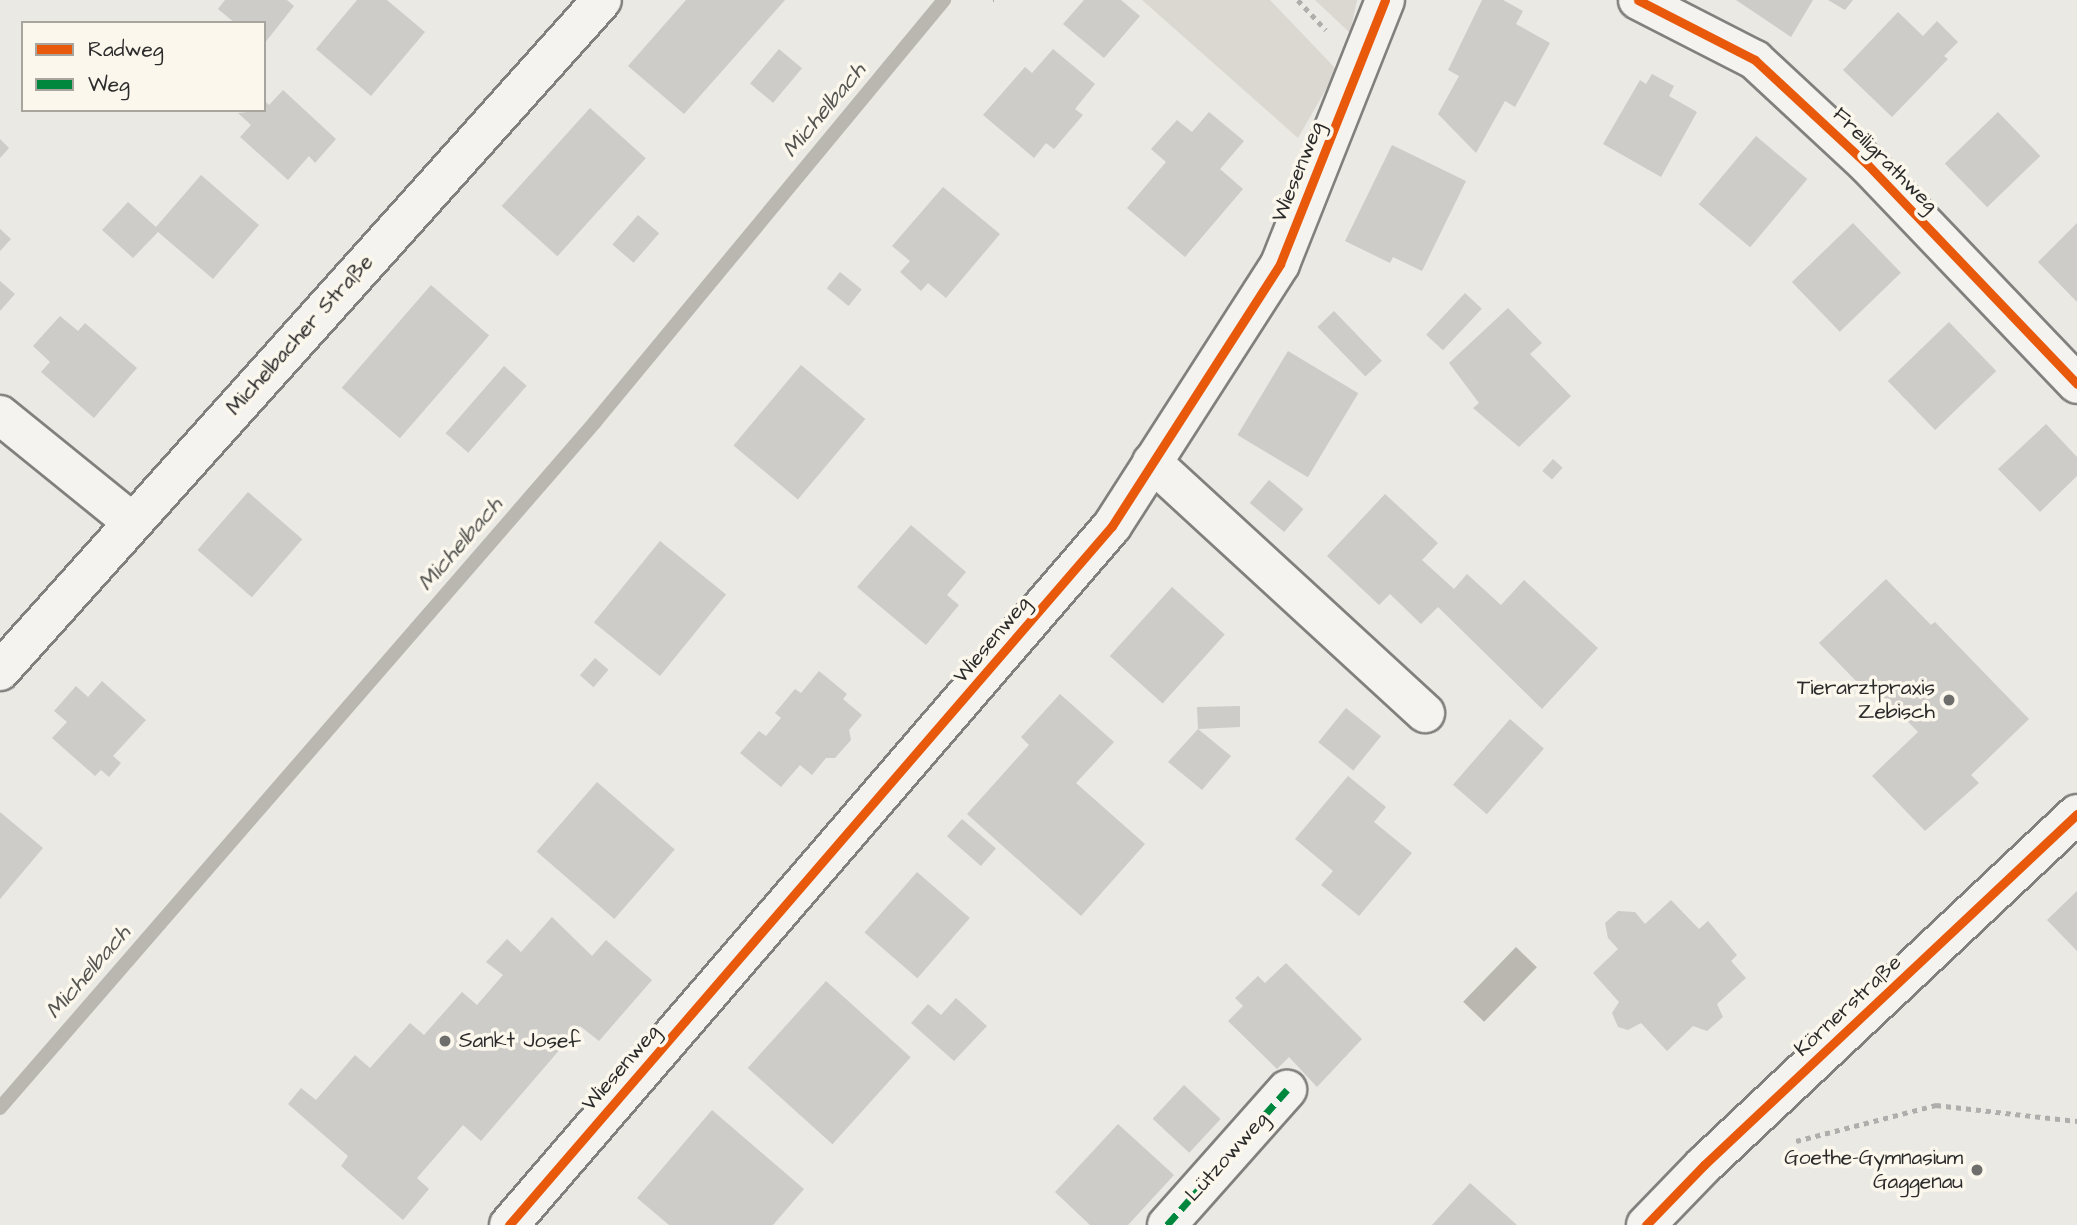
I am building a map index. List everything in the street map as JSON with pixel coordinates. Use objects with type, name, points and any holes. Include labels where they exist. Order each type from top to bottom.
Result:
[{"type":"street","name":"Michelbacher Straße","points":[[0,671],[602,0]]},
{"type":"street","name":"Wiesenweg","points":[[509,1225],[1112,526],[1280,264],[1385,0]]},
{"type":"street","name":"Freiligrathweg","points":[[1638,0],[1755,60],[1867,164],[2077,384]]},
{"type":"street","points":[[0,415],[132,522]]},
{"type":"street","points":[[1152,463],[1425,713]]},
{"type":"street","name":"Körnerstraße","points":[[1646,1225],[1714,1155],[2077,814]]},
{"type":"street","name":"Lützowweg","points":[[1167,1225],[1287,1090]]},
{"type":"path","points":[[1782,1145],[1937,1105],[2077,1121]]},
{"type":"shaded area","points":[[1142,0],[1270,0],[1337,70],[1298,138]]},
{"type":"shaded area","points":[[1315,0],[1357,0],[1350,33]]},
{"type":"shaded area","points":[[1516,947],[1537,967],[1484,1022],[1463,1002]]},
{"type":"building","points":[[225,0],[287,0],[294,6],[266,41],[266,21],[233,21],[218,9]]},
{"type":"building","points":[[357,0],[387,0],[425,32],[371,96],[316,49]]},
{"type":"building","points":[[686,0],[785,0],[684,114],[628,66]]},
{"type":"building","points":[[1084,0],[1121,0],[1140,16],[1104,58],[1063,24]]},
{"type":"building","points":[[1482,0],[1503,0],[1523,11],[1516,24],[1550,43],[1515,107],[1505,101],[1476,153],[1438,114],[1459,76],[1448,70]]},
{"type":"building","points":[[1736,0],[1813,0],[1791,37]]},
{"type":"building","points":[[1828,0],[1853,0],[1845,10]]},
{"type":"building","points":[[1898,12],[1923,36],[1937,21],[1958,42],[1944,56],[1948,59],[1892,117],[1843,70]]},
{"type":"building","points":[[779,49],[802,68],[773,103],[750,83]]},
{"type":"building","points":[[1053,49],[1095,84],[1075,109],[1083,115],[1054,149],[1046,143],[1034,158],[983,115],[1025,67],[1032,73]]},
{"type":"building","points":[[1652,74],[1674,86],[1669,96],[1697,112],[1661,177],[1603,144],[1640,80],[1646,84]]},
{"type":"building","points":[[283,90],[336,139],[315,163],[309,156],[288,180],[240,137],[251,125],[238,113],[266,112],[266,102],[269,105]]},
{"type":"building","points":[[590,108],[646,158],[557,256],[502,206]]},
{"type":"building","points":[[1209,112],[1244,141],[1220,169],[1243,189],[1185,257],[1127,208],[1166,162],[1151,149],[1177,120],[1192,132]]},
{"type":"building","points":[[1998,112],[2040,156],[1987,207],[1945,163]]},
{"type":"building","points":[[1756,136],[1807,179],[1750,247],[1699,204]]},
{"type":"building","points":[[0,139],[9,148],[0,158]]},
{"type":"building","points":[[1392,145],[1466,181],[1422,271],[1393,257],[1390,263],[1345,241]]},
{"type":"building","points":[[201,175],[259,225],[213,279],[158,232],[133,258],[102,230],[128,202],[156,227]]},
{"type":"building","points":[[943,187],[1000,234],[946,298],[928,283],[921,291],[900,272],[910,261],[892,246]]},
{"type":"building","points":[[638,215],[659,233],[634,263],[612,244]]},
{"type":"building","points":[[1853,223],[1901,273],[1840,332],[1792,282]]},
{"type":"building","points":[[2077,223],[2077,302],[2038,262]]},
{"type":"building","points":[[0,229],[11,239],[0,251]]},
{"type":"building","points":[[840,272],[862,290],[849,306],[827,288]]},
{"type":"building","points":[[0,281],[15,294],[0,311]]},
{"type":"building","points":[[431,285],[489,336],[400,438],[342,388]]},
{"type":"building","points":[[1465,293],[1482,309],[1443,350],[1426,335]]},
{"type":"building","points":[[1508,308],[1542,343],[1530,354],[1571,396],[1519,447],[1473,408],[1479,403],[1449,363]]},
{"type":"building","points":[[1334,311],[1382,361],[1365,377],[1317,327]]},
{"type":"building","points":[[60,316],[78,331],[85,323],[137,368],[94,418],[41,372],[50,362],[33,346]]},
{"type":"building","points":[[1949,322],[1996,371],[1935,430],[1888,381]]},
{"type":"building","points":[[1288,351],[1358,393],[1308,477],[1238,435]]},
{"type":"building","points":[[801,365],[865,419],[798,499],[734,445]]},
{"type":"building","points":[[504,366],[527,386],[468,453],[446,433]]},
{"type":"building","points":[[2046,424],[2077,457],[2077,476],[2040,512],[1998,469]]},
{"type":"building","points":[[1553,459],[1563,468],[1552,480],[1542,471]]},
{"type":"building","points":[[1269,480],[1303,509],[1284,532],[1250,503]]},
{"type":"building","points":[[248,492],[302,539],[252,597],[197,550]]},
{"type":"building","points":[[1385,494],[1438,543],[1422,560],[1454,589],[1467,574],[1501,605],[1524,580],[1598,648],[1542,709],[1438,607],[1421,624],[1390,594],[1379,605],[1327,556]]},
{"type":"building","points":[[911,525],[966,572],[947,595],[959,605],[926,645],[857,587]]},
{"type":"building","points":[[660,541],[726,594],[660,676],[594,623]]},
{"type":"building","name":"Tierarztpraxis Zebisch","points":[[1886,579],[1931,625],[1935,622],[2029,719],[1971,775],[1979,783],[1925,831],[1872,776],[1918,732],[1869,682],[1856,681],[1819,643]]},
{"type":"building","points":[[1172,587],[1225,635],[1163,704],[1110,656]]},
{"type":"building","points":[[595,658],[609,670],[593,687],[580,675]]},
{"type":"building","points":[[819,671],[847,694],[843,699],[862,715],[849,730],[851,740],[835,758],[826,758],[812,775],[800,765],[781,787],[740,753],[759,731],[766,736],[781,718],[775,713],[795,689],[801,693]]},
{"type":"building","points":[[102,681],[146,720],[113,756],[121,763],[109,777],[101,770],[95,776],[52,738],[67,722],[54,711],[76,686],[88,697]]},
{"type":"building","points":[[1060,694],[1114,742],[1076,783],[1145,844],[1081,916],[967,814],[1029,745],[1021,737]]},
{"type":"building","points":[[1240,706],[1240,727],[1198,729],[1197,707]]},
{"type":"building","points":[[1346,708],[1381,736],[1353,771],[1318,742]]},
{"type":"building","points":[[1510,719],[1544,749],[1487,814],[1453,785]]},
{"type":"building","points":[[1198,729],[1231,756],[1202,790],[1168,762]]},
{"type":"building","points":[[1348,776],[1386,807],[1374,822],[1412,853],[1359,916],[1321,885],[1333,871],[1295,839]]},
{"type":"building","points":[[597,782],[675,850],[614,919],[537,851]]},
{"type":"building","points":[[0,812],[43,848],[0,899]]},
{"type":"building","points":[[962,819],[996,849],[981,866],[947,836]]},
{"type":"building","points":[[917,872],[970,918],[917,978],[865,932]]},
{"type":"building","points":[[2077,891],[2077,951],[2047,920]]},
{"type":"building","points":[[1671,900],[1699,929],[1708,921],[1737,955],[1731,961],[1746,978],[1717,1004],[1723,1017],[1707,1031],[1693,1026],[1667,1051],[1641,1023],[1628,1030],[1618,1027],[1612,1013],[1619,1002],[1593,973],[1618,949],[1608,938],[1605,923],[1618,911],[1635,912],[1645,924]]},
{"type":"building","points":[[552,917],[592,956],[606,940],[652,980],[599,1041],[580,1026],[481,1141],[463,1125],[417,1178],[429,1189],[403,1220],[341,1166],[348,1156],[288,1104],[301,1088],[316,1100],[355,1055],[370,1068],[410,1023],[424,1035],[462,992],[477,1005],[503,975],[486,962],[507,939],[521,952]]},
{"type":"building","points":[[1286,963],[1362,1039],[1317,1087],[1289,1057],[1277,1069],[1228,1021],[1243,1006],[1235,998],[1258,976],[1265,983]]},
{"type":"building","points":[[826,981],[911,1057],[832,1144],[748,1068]]},
{"type":"building","points":[[956,998],[987,1026],[954,1061],[911,1023],[928,1004],[941,1015]]},
{"type":"building","points":[[1184,1085],[1221,1119],[1189,1153],[1153,1119]]},
{"type":"building","points":[[712,1110],[804,1189],[773,1225],[669,1225],[637,1198]]},
{"type":"building","points":[[1118,1124],[1174,1175],[1128,1225],[1090,1225],[1055,1192]]},
{"type":"building","points":[[1470,1183],[1517,1225],[1432,1225]]},
{"type":"waterway","name":"Michelbach","points":[[0,1108],[595,422],[944,0]]},
{"type":"marked path","points":[[1167,1225],[1287,1090]]},
{"type":"cycle path","points":[[509,1225],[1112,526],[1280,264],[1385,0]]},
{"type":"cycle path","points":[[1638,0],[1755,60],[1867,164],[2077,384]]},
{"type":"cycle path","points":[[1646,1225],[1704,1165],[2077,814]]},
{"type":"place","name":"Tierarztpraxis Zebisch","points":[[1949,700]]},
{"type":"place","name":"Sankt Josef","points":[[445,1041]]},
{"type":"place","name":"Goethe-Gymnasium Gaggenau","points":[[1977,1170]]}]
